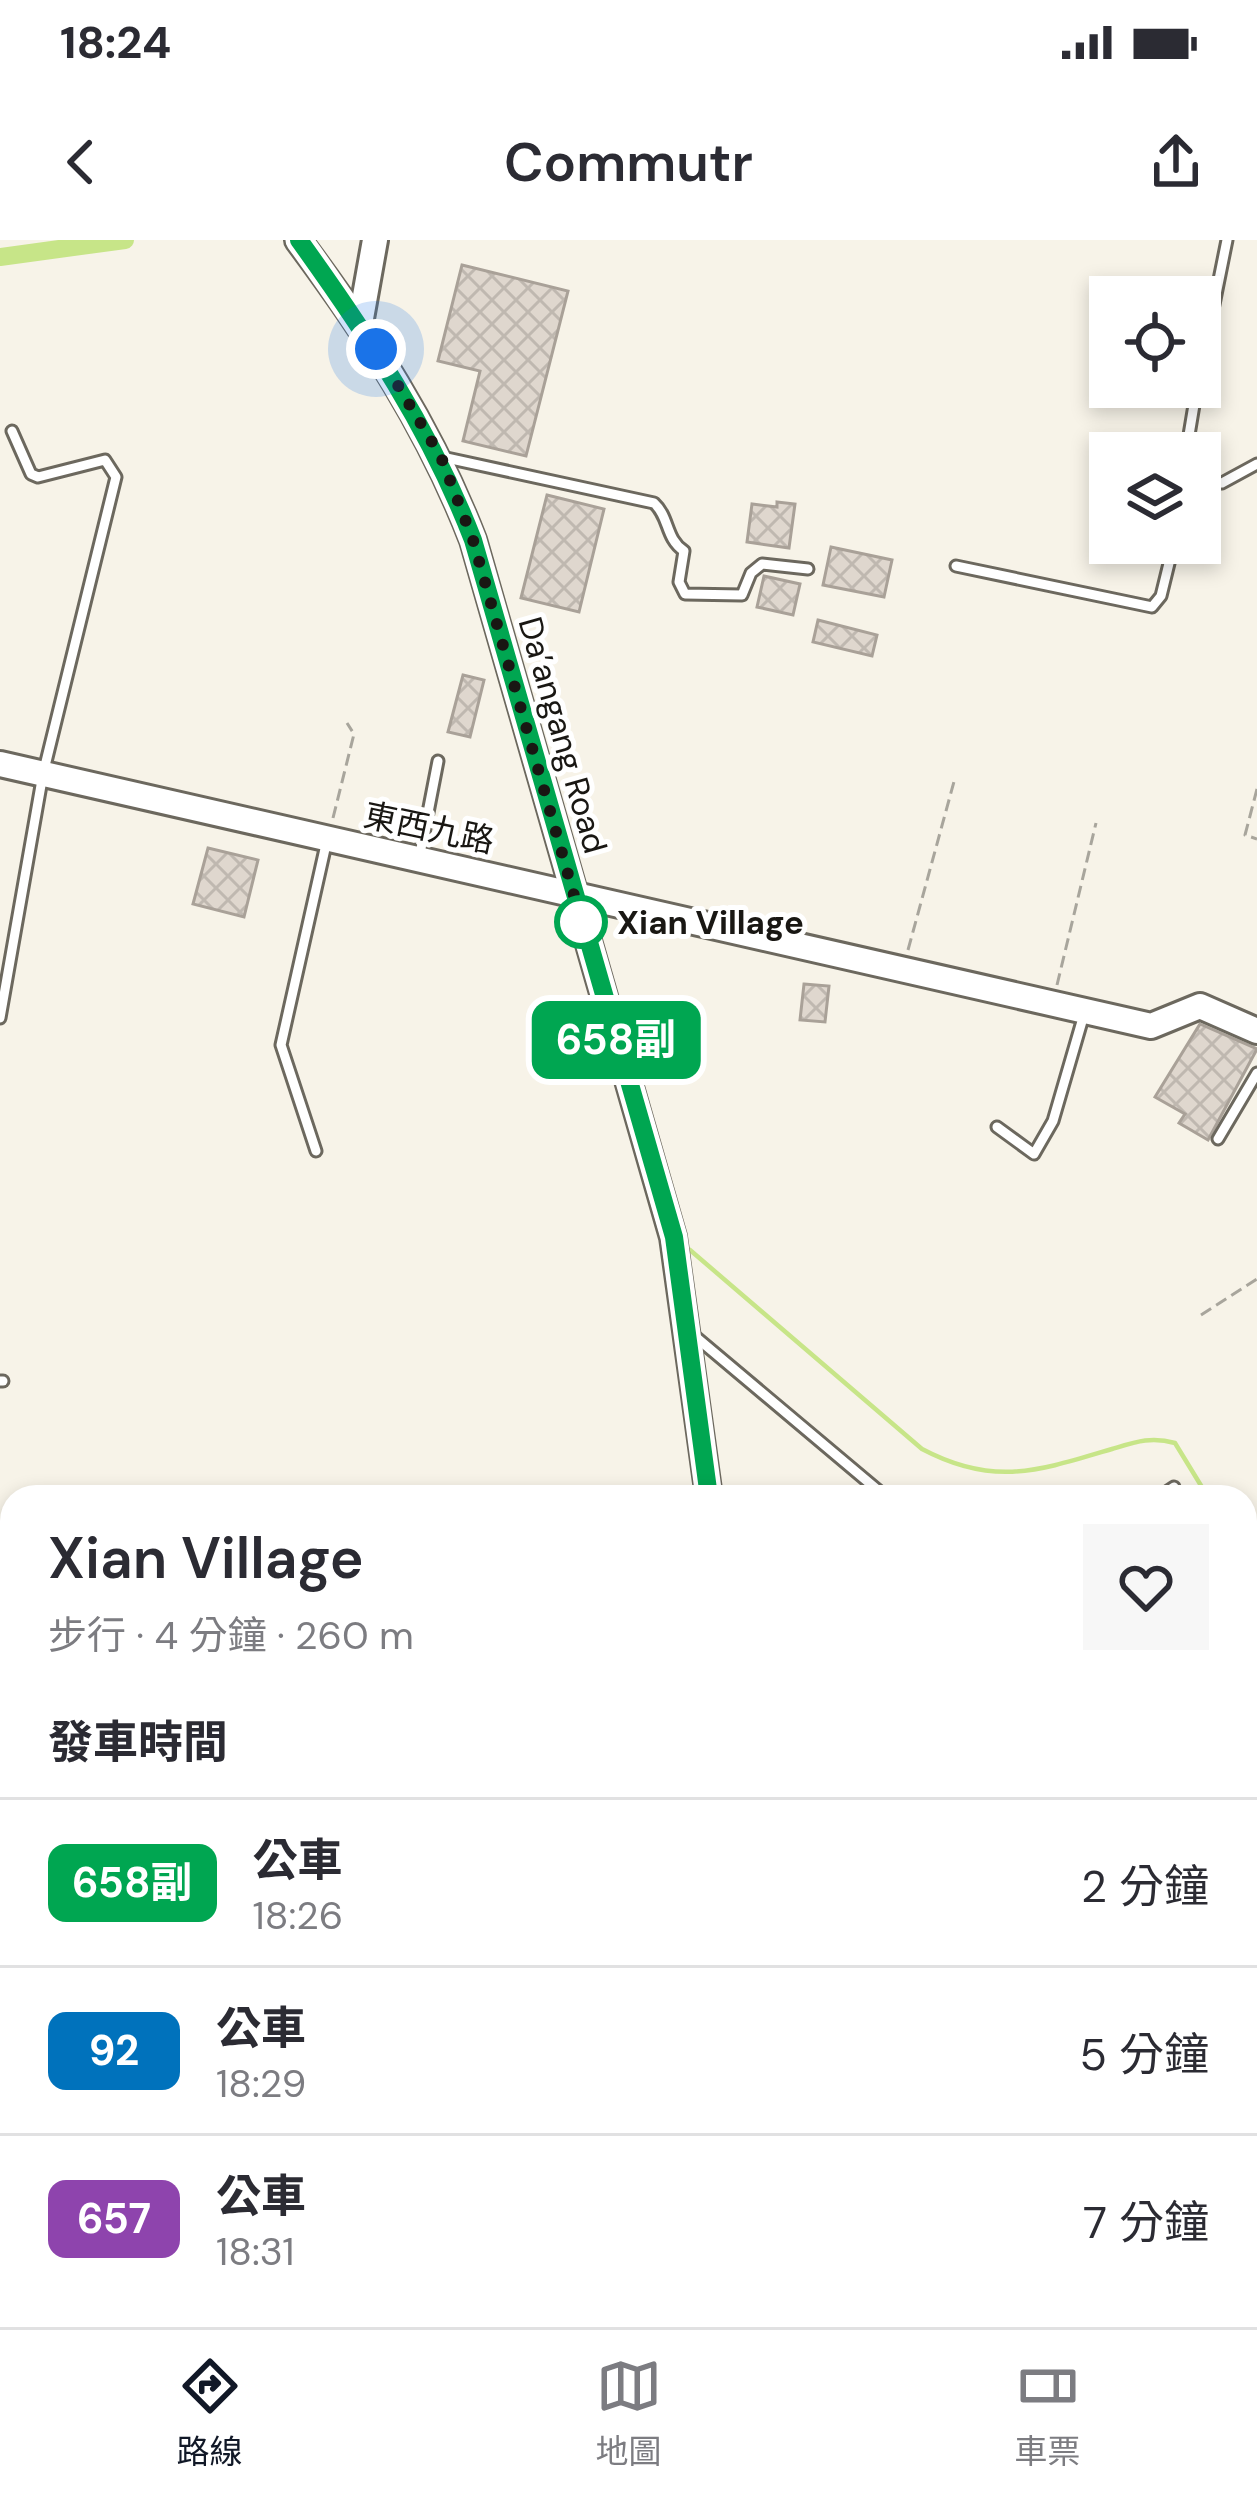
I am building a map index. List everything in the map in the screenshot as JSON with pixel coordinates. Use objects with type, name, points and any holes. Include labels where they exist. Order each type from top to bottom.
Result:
[{"type":"street","points":[[360,324],[375,240]]},
{"type":"street","name":"Da’angang Road","points":[[299,241],[360,324],[441,457],[473,540],[674,1237],[691,1333],[708,1485]]},
{"type":"street","name":"東西九路","points":[[0,764],[572,891],[1151,1027],[1200,1006],[1257,1030]]},
{"type":"lane","points":[[1220,276],[1227,240]]},
{"type":"lane","points":[[0,1018],[43,774],[116,477],[105,460],[38,477],[31,474],[12,431]]},
{"type":"lane","points":[[441,457],[654,503],[662,510],[670,542],[685,551],[679,582],[685,594],[742,595],[751,573],[762,564],[808,569]]},
{"type":"lane","points":[[1221,483],[1257,464]]},
{"type":"lane","points":[[956,566],[1152,607],[1161,596],[1169,564]]},
{"type":"lane","points":[[418,859],[437,761]]},
{"type":"lane","points":[[316,1151],[281,1045],[327,840]]},
{"type":"lane","points":[[997,1127],[1034,1154],[1053,1121],[1085,1011]]},
{"type":"lane","points":[[1218,1138],[1257,1073]]},
{"type":"lane","points":[[691,1333],[872,1485]]},
{"type":"path","points":[[327,840],[354,734],[347,723]]},
{"type":"path","points":[[903,969],[955,778]]},
{"type":"path","points":[[1257,789],[1245,835],[1257,838]]},
{"type":"path","points":[[1052,1004],[1096,823]]},
{"type":"path","points":[[1201,1315],[1257,1279]]},
{"type":"building","points":[[462,265],[568,291],[526,456],[463,441],[480,371],[438,361]]},
{"type":"building","points":[[547,495],[604,509],[579,612],[521,598]]},
{"type":"building","points":[[777,502],[795,504],[789,548],[747,542],[752,504],[777,507]]},
{"type":"building","points":[[831,547],[892,560],[884,597],[823,585]]},
{"type":"building","points":[[764,576],[800,584],[793,615],[757,607]]},
{"type":"building","points":[[818,620],[877,635],[872,656],[813,642]]},
{"type":"building","points":[[463,675],[484,680],[470,737],[448,732]]},
{"type":"building","points":[[208,848],[258,860],[244,917],[193,904]]},
{"type":"building","points":[[804,984],[829,986],[825,1022],[800,1020]]},
{"type":"building","points":[[1200,1024],[1257,1049],[1208,1140],[1179,1123],[1185,1114],[1155,1097]]},
{"type":"waterway","points":[[0,257],[125,240]]},
{"type":"waterway","points":[[690,1250],[922,1449],[948,1461],[1016,1472],[1136,1442],[1166,1441],[1175,1443],[1201,1485]]},
{"type":"waterway","points":[[0,1876],[0,1881]]},
{"type":"bus line","name":"658副","points":[[299,240],[360,324],[441,457],[473,540],[674,1237],[691,1333],[708,1485]]},
{"type":"place","name":"Xian Village","points":[[581,922]]},
{"type":"route","points":[[376,349],[441,457],[473,540],[585,934],[581,922]]}]
